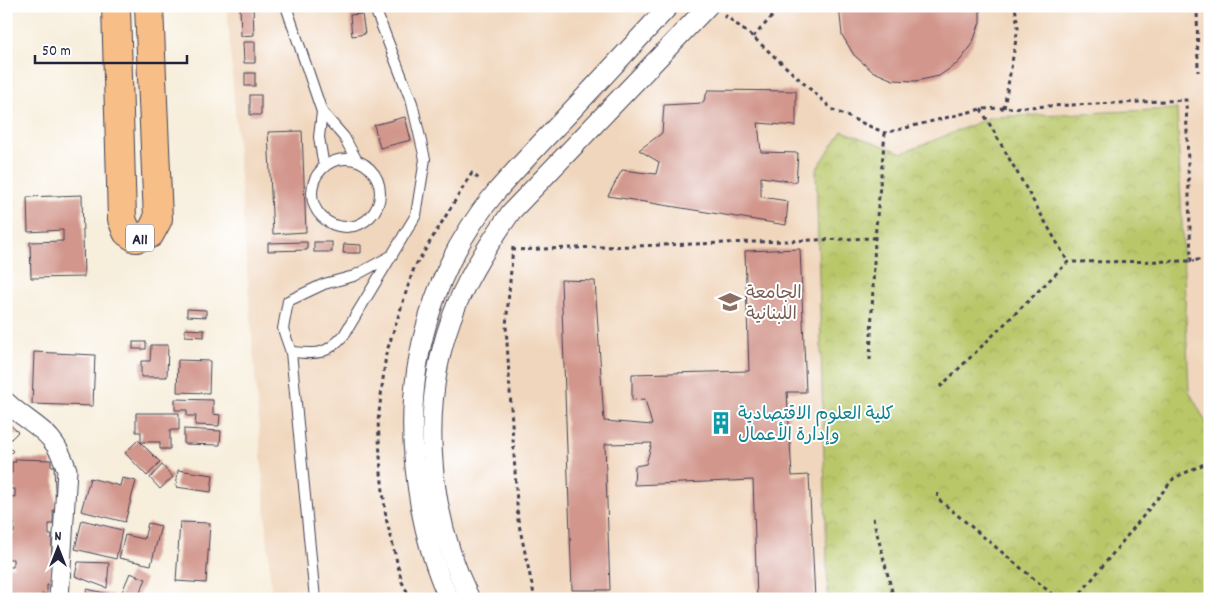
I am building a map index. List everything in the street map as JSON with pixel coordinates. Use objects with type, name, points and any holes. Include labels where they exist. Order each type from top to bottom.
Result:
[{"type":"highway","name":"A11","points":[[116,6],[122,219],[127,232],[136,238],[150,234],[158,219],[149,6]]},
{"type":"street","points":[[449,599],[440,579],[422,518],[412,435],[418,360],[436,292],[463,240],[495,192],[669,6]]},
{"type":"street","points":[[470,599],[460,578],[442,521],[435,487],[432,437],[434,396],[447,335],[457,304],[482,256],[511,212],[708,6]]},
{"type":"street","points":[[463,240],[482,256]]},
{"type":"street","points":[[6,402],[53,439],[62,452],[67,470],[59,599]]},
{"type":"lane","points":[[286,6],[322,112],[339,130],[356,159],[373,171],[381,192],[374,212],[358,226],[336,226],[318,214],[311,194],[317,173],[334,160],[356,159]]},
{"type":"lane","points":[[291,352],[321,354],[333,347],[344,335],[416,215],[425,159],[412,103],[374,6]]},
{"type":"lane","points":[[322,112],[319,137],[324,167]]},
{"type":"lane","points":[[316,599],[291,352],[283,329],[284,315],[288,301],[324,284],[354,276],[391,256]]},
{"type":"path","points":[[753,37],[782,6]]},
{"type":"path","points":[[1004,108],[1018,28],[1015,6]]},
{"type":"path","points":[[1197,6],[1198,72]]},
{"type":"path","points":[[719,24],[726,16],[753,37],[833,110],[885,133],[981,109],[1186,100],[1191,261]]},
{"type":"path","points":[[981,109],[1068,262]]},
{"type":"path","points":[[870,360],[875,238],[885,133]]},
{"type":"path","points":[[512,250],[875,238]]},
{"type":"path","points":[[513,242],[506,326],[518,520],[535,599]]},
{"type":"path","points":[[940,387],[1068,262],[1210,260]]},
{"type":"path","points":[[1076,599],[1174,478],[1204,464],[1210,472]]},
{"type":"path","points":[[938,493],[936,498],[1058,599]]},
{"type":"path","points":[[873,518],[894,599]]},
{"type":"shaded area","name":"الجامعة اللبنانية","points":[[227,6],[1210,6],[1210,599],[272,599]]},
{"type":"green space","points":[[1177,109],[1189,391],[1210,430],[1210,599],[828,599],[816,170],[842,131],[903,153],[991,117]]},
{"type":"building","points":[[240,6],[253,6],[254,35],[241,36]]},
{"type":"building","points":[[839,6],[980,6],[980,22],[972,45],[958,63],[939,76],[916,81],[893,80],[872,71],[854,55],[842,35]]},
{"type":"building","points":[[362,14],[365,34],[352,36],[350,15]]},
{"type":"building","points":[[243,42],[255,42],[255,63],[244,63]]},
{"type":"building","points":[[245,73],[255,73],[255,86],[245,86]]},
{"type":"building","points":[[708,90],[796,91],[796,126],[758,123],[761,152],[798,153],[796,182],[761,177],[761,197],[788,201],[786,225],[608,196],[622,170],[656,174],[659,162],[639,150],[662,133],[664,105],[703,103]]},
{"type":"building","points":[[250,95],[261,95],[261,115],[250,115]]},
{"type":"building","points":[[405,117],[411,140],[380,148],[374,125]]},
{"type":"building","points":[[302,131],[306,232],[273,234],[268,132]]},
{"type":"building","points":[[82,195],[84,277],[31,278],[30,242],[63,241],[63,230],[28,232],[27,197]]},
{"type":"building","points":[[6,209],[9,209],[8,243],[6,243]]},
{"type":"building","points":[[307,242],[307,250],[268,251],[268,243]]},
{"type":"building","points":[[314,242],[332,242],[332,252],[314,252]]},
{"type":"building","points":[[344,244],[361,245],[361,253],[343,253]]},
{"type":"building","name":"كلية العلوم الاقتصادية وإدارة الأعمال","points":[[800,249],[806,392],[787,392],[792,476],[809,475],[815,599],[757,599],[753,480],[634,485],[635,466],[646,464],[652,443],[605,444],[610,590],[572,590],[561,280],[595,281],[604,421],[652,425],[645,399],[632,400],[632,374],[749,371],[745,251]]},
{"type":"building","points":[[187,309],[206,310],[206,317],[187,316]]},
{"type":"building","points":[[185,329],[204,330],[204,337],[185,336]]},
{"type":"building","points":[[133,342],[146,342],[146,349],[133,349]]},
{"type":"building","points":[[151,345],[168,345],[167,377],[141,377],[141,361],[150,361]]},
{"type":"building","points":[[34,352],[95,355],[93,406],[32,404]]},
{"type":"building","points":[[178,360],[210,361],[209,393],[177,392]]},
{"type":"building","points":[[175,399],[213,400],[213,414],[220,415],[219,426],[195,425],[196,416],[187,416],[187,410],[175,410]]},
{"type":"building","points":[[136,413],[179,413],[179,430],[170,430],[170,449],[160,449],[160,442],[141,442],[141,432],[136,432]]},
{"type":"building","points":[[6,421],[18,432],[6,444]]},
{"type":"building","points":[[184,429],[221,431],[220,445],[184,444]]},
{"type":"building","points":[[138,440],[160,462],[147,476],[125,453]]},
{"type":"building","points":[[6,444],[13,451],[6,458]]},
{"type":"building","points":[[16,459],[51,460],[51,466],[54,466],[56,510],[53,510],[53,524],[49,524],[49,535],[52,535],[51,585],[47,585],[47,594],[42,594],[42,599],[9,598],[9,591],[6,591],[6,567],[13,567],[13,559],[6,559],[6,541],[8,533],[14,533],[14,523],[9,523],[9,514],[6,514],[7,496],[15,497],[15,489],[8,489],[8,473],[12,473],[12,462],[16,462]]},
{"type":"building","points":[[162,465],[173,477],[160,489],[150,478]]},
{"type":"building","points":[[178,470],[213,475],[211,492],[176,487]]},
{"type":"building","points":[[90,478],[120,486],[122,478],[136,481],[125,522],[81,511]]},
{"type":"building","points":[[82,520],[122,530],[116,559],[75,549]]},
{"type":"building","points":[[180,522],[210,523],[206,583],[176,581]]},
{"type":"building","points":[[148,523],[161,526],[151,565],[119,558],[125,535],[144,539]]},
{"type":"building","points":[[78,562],[109,563],[107,588],[75,576]]},
{"type":"building","points":[[130,573],[146,579],[137,599],[119,599]]},
{"type":"building","points":[[87,589],[113,595],[112,599],[85,599]]},
{"type":"place","name":"الجامعة اللبنانية","points":[[730,302]]},
{"type":"place","name":"كلية العلوم الاقتصادية وإدارة الأعمال","points":[[721,423]]}]
